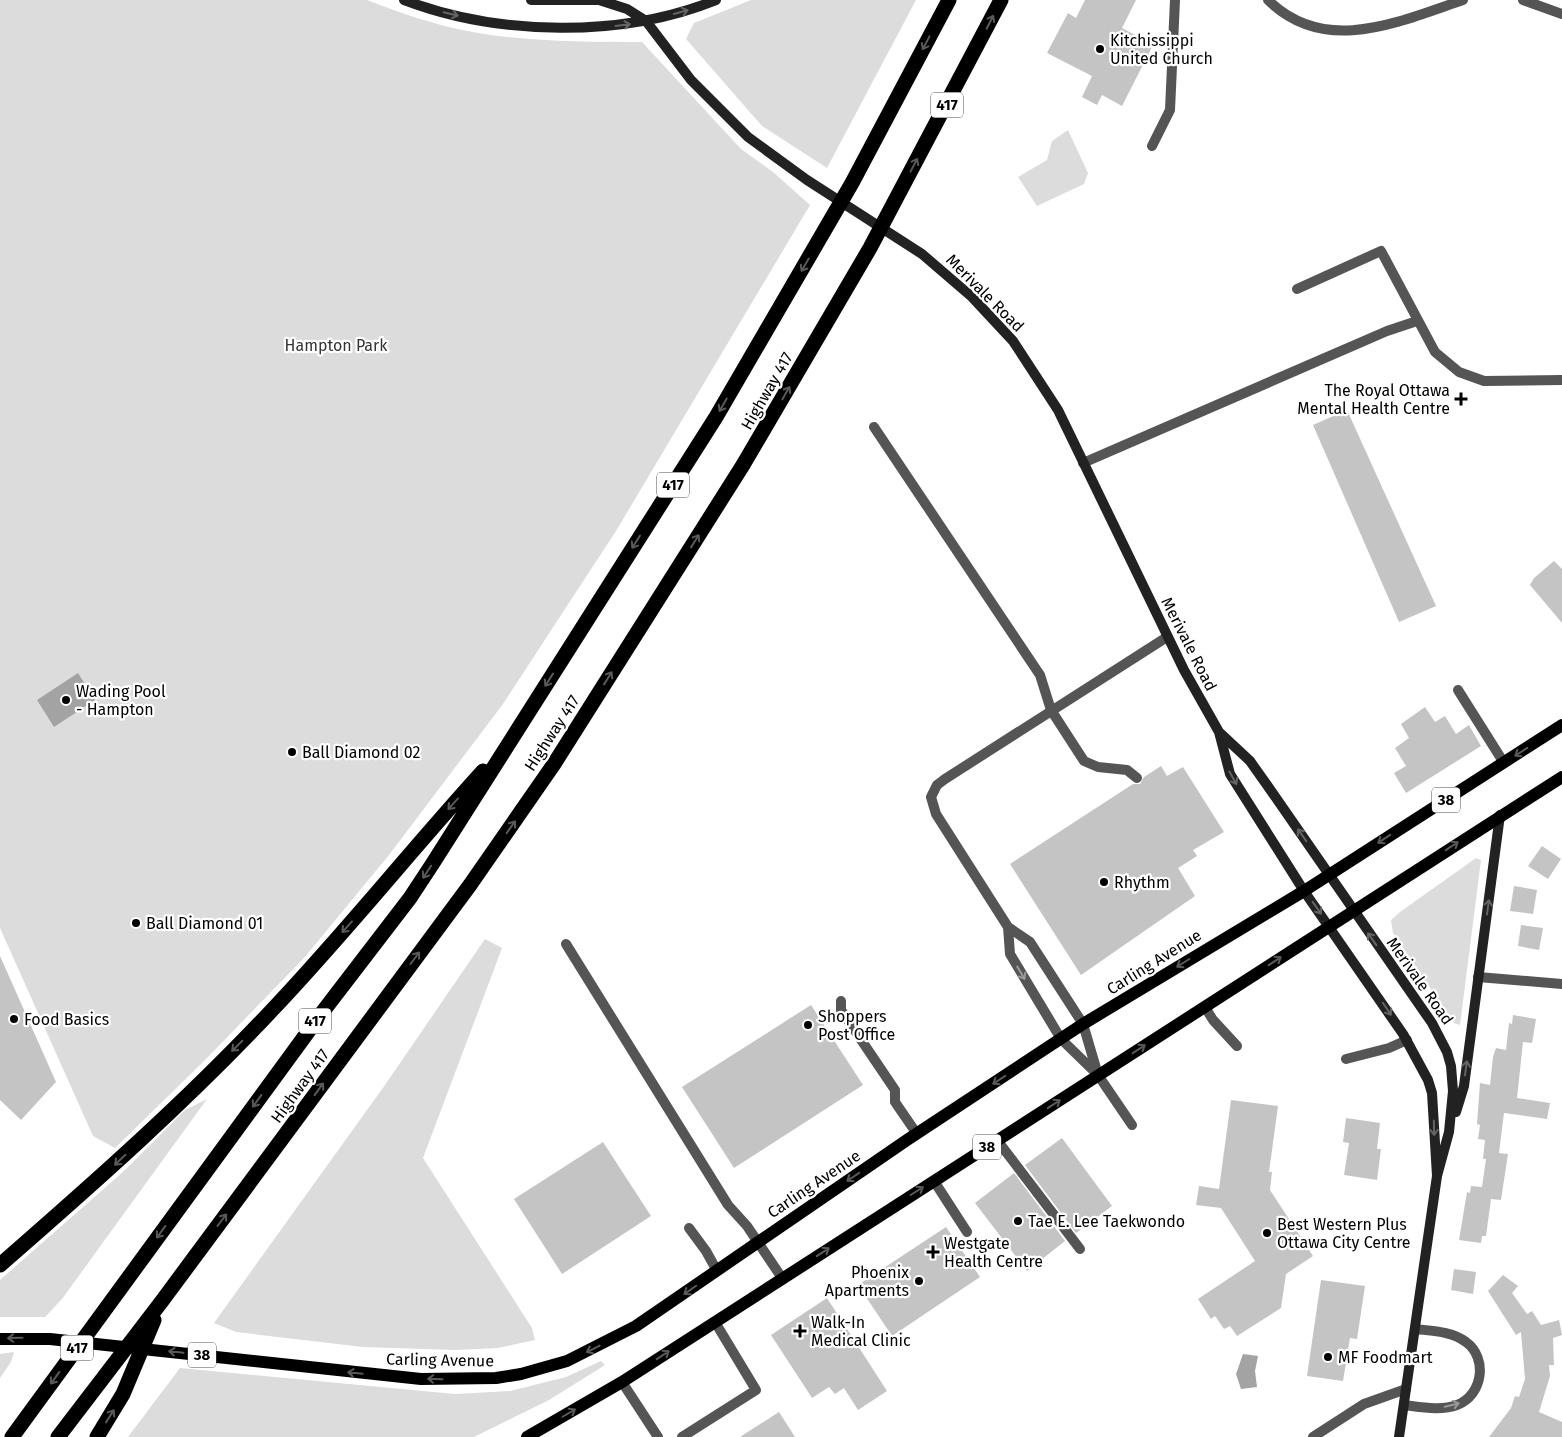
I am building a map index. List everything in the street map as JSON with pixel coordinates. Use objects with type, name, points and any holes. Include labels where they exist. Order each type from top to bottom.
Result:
[{"type":"highway","name":"417","points":[[12,1437],[321,1014],[410,898],[716,417],[852,183],[949,0]]},
{"type":"highway","name":"Highway 417","points":[[58,1437],[162,1301],[464,893],[554,764],[743,465],[870,248],[1001,0]]},
{"type":"highway","points":[[0,1265],[108,1171],[255,1028],[355,919],[412,849],[509,742]]},
{"type":"highway","points":[[97,1437],[123,1394],[162,1301]]},
{"type":"main road","points":[[404,0],[464,17],[540,27],[600,28],[646,21],[716,0]]},
{"type":"main road","points":[[531,0],[599,0],[626,9],[646,21]]},
{"type":"main road","name":"Merivale Road","points":[[646,21],[691,80],[748,137],[807,180],[906,241],[952,278],[994,319],[1013,341],[1043,385],[1084,463],[1167,637],[1219,732],[1230,774],[1304,891],[1407,1040],[1432,1093],[1437,1176]]},
{"type":"main road","name":"Carling Avenue","points":[[0,1339],[50,1339],[404,1378],[464,1380],[496,1378],[544,1368],[592,1350],[636,1326],[917,1134],[1083,1024],[1330,875],[1562,725]]},
{"type":"main road","name":"Merivale Road","points":[[1219,732],[1250,762],[1330,875],[1352,910],[1441,1038],[1451,1066],[1453,1080],[1450,1132],[1437,1176],[1399,1437]]},
{"type":"main road","name":"38","points":[[527,1437],[622,1382],[1205,1007],[1352,910],[1562,777]]},
{"type":"main road","points":[[1450,1132],[1464,1086],[1500,815]]},
{"type":"street","points":[[1152,146],[1170,110],[1175,0]]},
{"type":"street","points":[[1268,0],[1295,21],[1310,28],[1335,31],[1380,26],[1463,0]]},
{"type":"street","points":[[1523,0],[1562,14]]},
{"type":"street","points":[[1297,289],[1381,251],[1417,321],[1436,353],[1459,372],[1484,381],[1562,380]]},
{"type":"street","points":[[1084,463],[1387,331],[1417,321]]},
{"type":"street","points":[[874,427],[1040,675],[1050,710],[1084,761],[1098,767],[1127,770],[1137,778]]},
{"type":"street","points":[[1098,1075],[1083,1024],[1030,942],[1008,927],[936,814],[931,798],[937,785],[1050,710],[1167,637]]},
{"type":"street","points":[[1458,690],[1504,763]]},
{"type":"street","points":[[1008,927],[1010,954],[1061,1039],[1098,1075],[1132,1125]]},
{"type":"street","points":[[566,944],[728,1205],[759,1242],[782,1278]]},
{"type":"street","points":[[1478,977],[1562,984]]},
{"type":"street","points":[[841,1001],[841,1010],[894,1090],[895,1102],[917,1134]]},
{"type":"street","points":[[1205,1007],[1237,1046]]},
{"type":"street","points":[[1346,1059],[1389,1048],[1407,1040]]},
{"type":"street","points":[[997,1140],[1080,1249]]},
{"type":"street","points":[[934,1181],[967,1232]]},
{"type":"street","points":[[689,1228],[706,1251],[717,1271]]},
{"type":"street","points":[[682,1437],[756,1390],[715,1322]]},
{"type":"street","points":[[1404,1405],[1435,1408],[1456,1406],[1472,1395],[1479,1378],[1479,1359],[1467,1342],[1445,1333],[1415,1329]]},
{"type":"street","points":[[622,1382],[658,1437]]},
{"type":"street","points":[[1313,1437],[1364,1404],[1406,1389]]},
{"type":"green space","name":"Hampton Park","points":[[0,0],[367,0],[426,21],[484,34],[552,41],[642,42],[741,149],[773,172],[810,205],[616,531],[503,704],[389,855],[304,958],[204,1061],[115,1148],[93,1136],[0,928]]},
{"type":"green space","points":[[751,0],[916,0],[827,168],[762,126],[686,39],[694,23]]},
{"type":"green space","points":[[1068,130],[1088,173],[1084,184],[1037,206],[1018,177],[1047,160],[1052,141]]},
{"type":"green space","points":[[1476,858],[1481,860],[1460,1025],[1454,1023],[1393,933],[1391,920]]},
{"type":"green space","points":[[485,939],[502,948],[423,1158],[532,1328],[535,1340],[498,1348],[454,1350],[363,1347],[236,1332],[214,1323],[385,1085]]},
{"type":"green space","points":[[207,1099],[62,1299],[45,1317],[0,1317],[0,1280],[124,1171],[185,1110]]},
{"type":"green space","points":[[14,1352],[11,1362],[0,1378],[0,1354]]},
{"type":"green space","points":[[601,1361],[605,1365],[549,1400],[474,1437],[128,1437],[180,1368],[455,1394],[510,1391],[566,1377]]},
{"type":"shaded area","name":"Wading Pool - Hampton","points":[[78,673],[95,700],[54,727],[37,700]]},
{"type":"shaded area","points":[[1243,1354],[1258,1356],[1255,1371],[1257,1387],[1241,1389],[1236,1374]]},
{"type":"building","name":"Kitchissippi United Church","points":[[1085,0],[1136,0],[1122,28],[1153,45],[1122,106],[1102,95],[1097,105],[1082,97],[1092,76],[1047,53],[1068,13],[1076,18]]},
{"type":"building","points":[[1347,410],[1436,606],[1399,622],[1313,425]]},
{"type":"building","points":[[1554,561],[1562,569],[1562,623],[1530,585],[1534,578]]},
{"type":"building","points":[[1425,707],[1435,722],[1445,716],[1456,734],[1469,725],[1481,746],[1406,793],[1394,773],[1406,766],[1395,748],[1409,738],[1401,724]]},
{"type":"building","name":"Rhythm","points":[[1161,766],[1167,776],[1183,767],[1224,832],[1193,850],[1197,856],[1178,868],[1195,896],[1081,975],[1010,864],[1133,784],[1140,784],[1144,777]]},
{"type":"building","points":[[1542,846],[1561,859],[1548,879],[1528,866]]},
{"type":"building","points":[[1514,886],[1537,890],[1533,914],[1510,911]]},
{"type":"building","points":[[1521,925],[1543,928],[1539,950],[1518,946]]},
{"type":"building","name":"Food Basics","points":[[0,956],[56,1082],[21,1120],[0,1100]]},
{"type":"building","points":[[811,1005],[863,1085],[734,1168],[682,1087]]},
{"type":"building","points":[[1513,1015],[1536,1019],[1532,1043],[1523,1042],[1517,1098],[1550,1103],[1547,1119],[1504,1113],[1499,1153],[1508,1154],[1501,1200],[1491,1199],[1486,1236],[1482,1236],[1481,1243],[1459,1240],[1467,1192],[1470,1193],[1471,1186],[1482,1187],[1486,1159],[1483,1159],[1485,1140],[1478,1139],[1480,1125],[1477,1124],[1480,1083],[1490,1085],[1493,1057],[1496,1048],[1506,1050],[1509,1023],[1512,1024]]},
{"type":"building","name":"Best Western Plus Ottawa City Centre","points":[[1231,1100],[1278,1106],[1269,1172],[1272,1172],[1270,1190],[1313,1256],[1286,1274],[1281,1308],[1237,1336],[1230,1326],[1224,1329],[1215,1316],[1211,1319],[1198,1299],[1255,1261],[1221,1208],[1196,1205],[1199,1186],[1219,1189]]},
{"type":"building","points":[[1346,1118],[1380,1123],[1377,1149],[1381,1149],[1377,1180],[1344,1175],[1349,1143],[1343,1142]]},
{"type":"building","points":[[1062,1138],[1112,1206],[1076,1233],[1025,1165]]},
{"type":"building","points":[[603,1142],[651,1216],[562,1274],[514,1199]]},
{"type":"building","points":[[1014,1173],[1065,1241],[1027,1271],[975,1203]]},
{"type":"building","name":"Phoenix Apartments","points":[[946,1227],[980,1277],[892,1336],[858,1285]]},
{"type":"building","points":[[1454,1269],[1476,1272],[1473,1294],[1451,1290]]},
{"type":"building","points":[[1503,1275],[1518,1286],[1512,1293],[1527,1314],[1532,1311],[1541,1325],[1559,1320],[1562,1335],[1553,1338],[1554,1365],[1549,1365],[1550,1376],[1539,1412],[1562,1422],[1562,1437],[1489,1437],[1511,1408],[1515,1396],[1519,1397],[1525,1379],[1521,1332],[1516,1335],[1488,1291]]},
{"type":"building","points":[[1321,1280],[1365,1286],[1357,1339],[1350,1338],[1343,1381],[1307,1376]]},
{"type":"building","points":[[827,1298],[887,1391],[858,1410],[844,1388],[835,1394],[829,1387],[812,1398],[771,1335]]},
{"type":"building","points":[[779,1412],[795,1437],[740,1437]]},
{"type":"place","name":"Kitchissippi United Church","points":[[1100,49]]},
{"type":"place","name":"The Royal Ottawa Mental Health Centre","points":[[1461,399]]},
{"type":"place","name":"Wading Pool - Hampton","points":[[66,700]]},
{"type":"place","name":"Ball Diamond 02","points":[[292,752]]},
{"type":"place","name":"Rhythm","points":[[1104,882]]},
{"type":"place","name":"Ball Diamond 01","points":[[136,923]]},
{"type":"place","name":"Food Basics","points":[[14,1019]]},
{"type":"place","name":"Shoppers Post Office","points":[[808,1025]]},
{"type":"place","name":"Tae E. Lee Taekwondo","points":[[1018,1221]]},
{"type":"place","name":"Best Western Plus Ottawa City Centre","points":[[1267,1233]]},
{"type":"place","name":"Westgate Health Centre","points":[[933,1252]]},
{"type":"place","name":"Phoenix Apartments","points":[[919,1281]]},
{"type":"place","name":"Walk-In Medical Clinic","points":[[800,1331]]},
{"type":"place","name":"MF Foodmart","points":[[1328,1357]]}]
